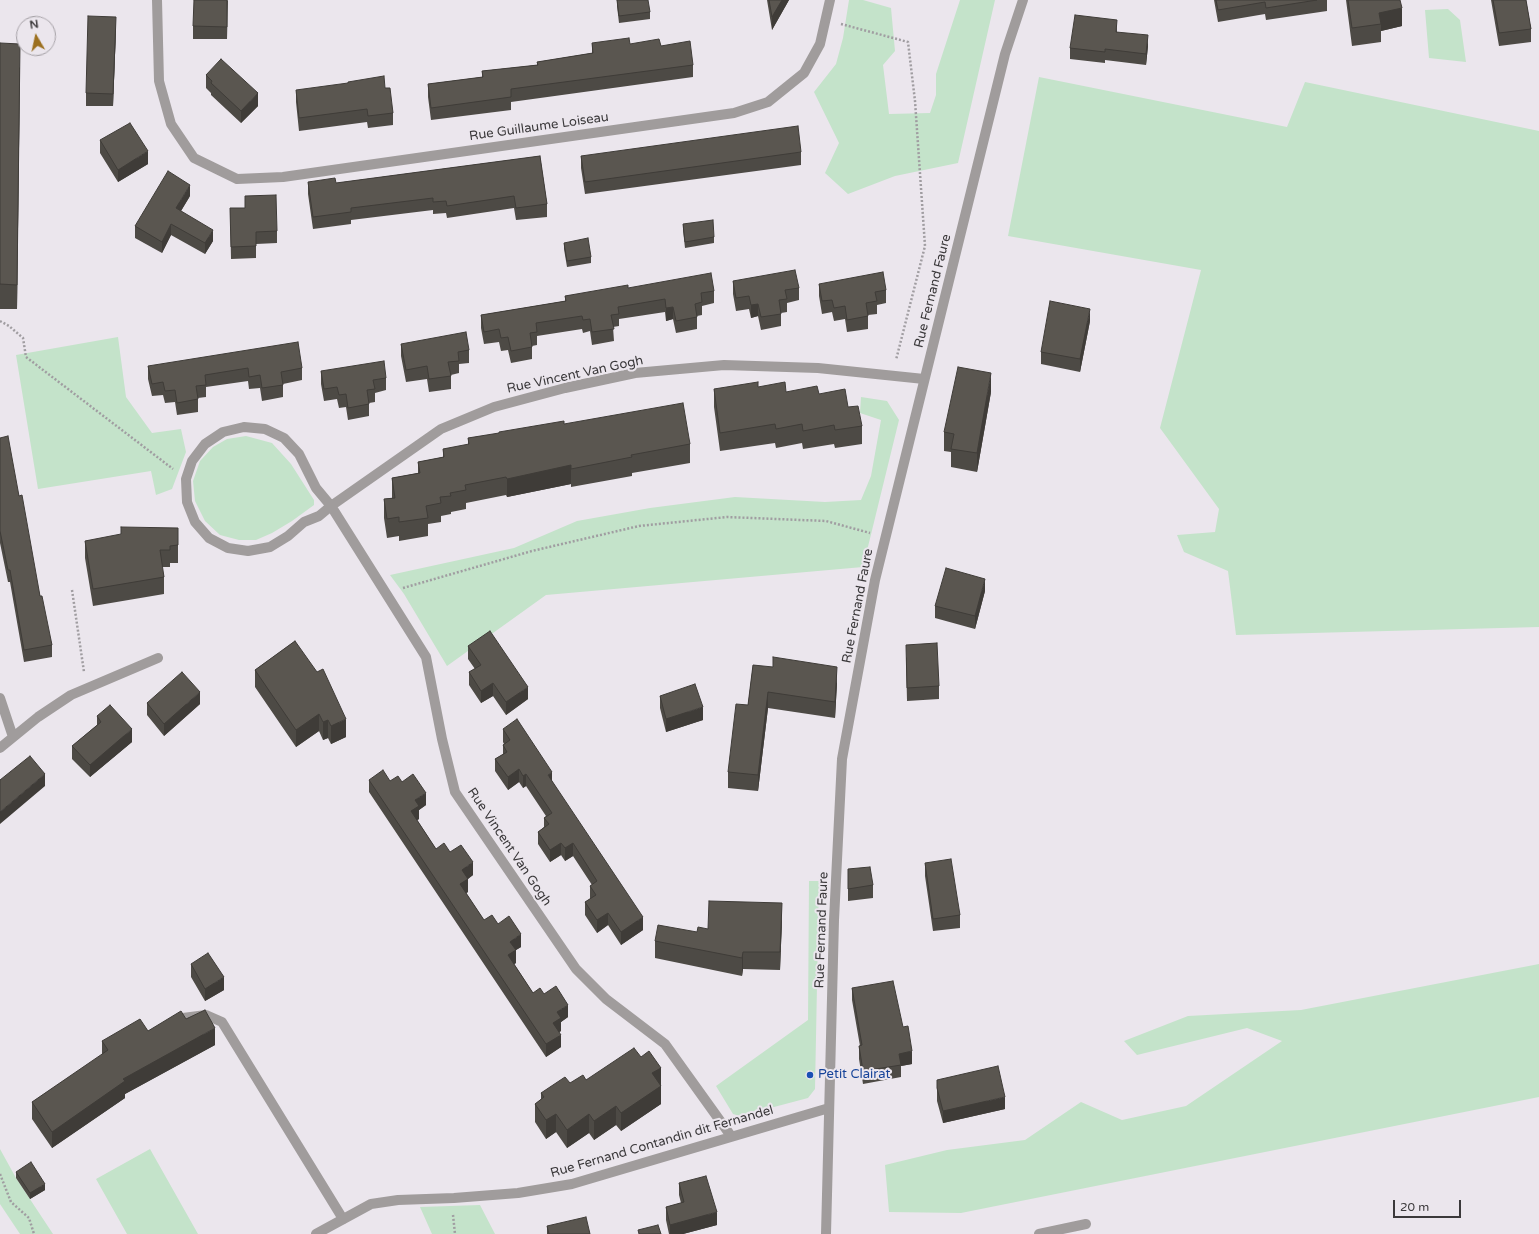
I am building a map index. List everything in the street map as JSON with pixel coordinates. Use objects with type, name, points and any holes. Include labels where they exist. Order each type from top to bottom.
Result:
[{"type":"street","name":"Rue Guillaume Loiseau","points":[[157,0],[159,81],[171,124],[194,158],[237,179],[283,177],[734,113],[768,102],[804,73],[820,44],[830,0]]},
{"type":"street","name":"Rue Fernand Faure","points":[[826,1234],[834,920],[842,759],[875,580],[1005,54],[1023,0]]},
{"type":"street","name":"Rue Vincent Van Gogh","points":[[731,1136],[666,1044],[606,999],[576,969],[456,792],[442,739],[426,658],[332,506],[316,488],[298,454],[284,438],[264,429],[244,427],[223,432],[205,444],[192,460],[186,479],[187,502],[195,522],[209,538],[228,548],[248,551],[270,547],[288,536],[304,522],[319,516],[332,506],[441,429],[494,407],[565,388],[635,373],[724,365],[818,368],[924,379]]},
{"type":"street","points":[[0,748],[38,717],[71,695],[158,658]]},
{"type":"street","points":[[0,698],[14,737]]},
{"type":"street","points":[[183,1018],[206,1015],[222,1022],[343,1219]]},
{"type":"street","name":"Rue Fernand Contandin dit Fernandel","points":[[316,1234],[371,1204],[398,1200],[454,1198],[518,1193],[572,1184],[830,1108]]},
{"type":"street","points":[[1039,1234],[1086,1224]]},
{"type":"path","points":[[826,20],[908,42],[915,101],[925,246],[892,376]]},
{"type":"path","points":[[0,321],[9,326],[23,338],[26,357],[186,479]]},
{"type":"path","points":[[386,593],[532,551],[639,526],[727,517],[826,521],[886,537]]},
{"type":"path","points":[[72,590],[87,688]]},
{"type":"path","points":[[0,1174],[11,1202],[29,1218],[34,1234]]},
{"type":"green space","points":[[849,0],[863,0],[891,8],[895,51],[883,65],[889,114],[930,113],[936,95],[936,74],[960,0],[995,0],[958,163],[895,176],[848,194],[825,173],[839,143],[814,92],[836,64],[843,38]]},
{"type":"green space","points":[[1448,9],[1460,20],[1466,62],[1429,58],[1425,10]]},
{"type":"green space","points":[[1039,77],[1287,127],[1305,82],[1539,131],[1539,627],[1236,635],[1228,571],[1184,552],[1177,535],[1215,532],[1219,509],[1160,428],[1201,270],[1008,236]]},
{"type":"green space","points":[[118,337],[126,397],[152,433],[181,429],[186,452],[172,489],[156,495],[151,471],[38,489],[16,355]]},
{"type":"green space","points":[[861,397],[887,401],[899,420],[863,567],[546,595],[447,666],[404,594],[390,575],[514,548],[577,521],[650,508],[735,497],[825,502],[861,500],[871,476],[881,420],[860,413]]},
{"type":"green space","points":[[246,436],[272,443],[291,464],[314,500],[314,505],[292,521],[272,533],[256,540],[239,540],[220,535],[205,521],[195,501],[193,481],[200,461],[213,447],[227,439]]},
{"type":"green space","points":[[809,881],[819,881],[815,1089],[808,1098],[740,1116],[733,1114],[716,1086],[808,1020]]},
{"type":"green space","points":[[1539,964],[1539,1097],[961,1213],[889,1212],[885,1165],[947,1150],[1025,1140],[1081,1102],[1122,1120],[1186,1106],[1282,1041],[1247,1028],[1137,1055],[1124,1041],[1188,1016],[1301,1010]]},
{"type":"green space","points":[[0,1149],[16,1178],[53,1234],[20,1234],[0,1204]]},
{"type":"green space","points":[[150,1149],[198,1234],[127,1234],[96,1179]]},
{"type":"green space","points":[[480,1205],[495,1234],[432,1234],[420,1207]]},
{"type":"building","points":[[194,0],[227,0],[227,27],[193,26]]},
{"type":"building","points":[[617,0],[648,0],[650,12],[619,16]]},
{"type":"building","points":[[769,0],[782,0],[772,17]]},
{"type":"building","points":[[1216,0],[1317,0],[1266,8],[1265,2],[1218,10]]},
{"type":"building","points":[[1348,0],[1400,0],[1402,8],[1379,13],[1381,24],[1352,28]]},
{"type":"building","points":[[1493,0],[1526,0],[1531,29],[1499,33]]},
{"type":"building","points":[[1075,15],[1117,20],[1116,32],[1148,35],[1146,54],[1105,49],[1105,52],[1070,48]]},
{"type":"building","points":[[88,16],[116,17],[113,94],[86,93]]},
{"type":"building","points":[[629,38],[630,44],[659,39],[661,46],[690,41],[693,65],[511,89],[511,97],[431,108],[428,84],[483,77],[482,71],[538,65],[537,62],[593,53],[592,43]]},
{"type":"building","points":[[0,43],[16,44],[16,56],[20,56],[17,285],[0,284]]},
{"type":"building","points":[[221,59],[258,93],[241,111],[211,83],[212,81],[206,75]]},
{"type":"building","points":[[384,76],[385,88],[390,88],[393,113],[368,116],[367,109],[299,118],[296,90],[348,83]]},
{"type":"building","points":[[130,123],[148,151],[118,170],[100,140]]},
{"type":"building","points":[[798,126],[801,152],[585,182],[581,156]]},
{"type":"building","points":[[540,156],[547,204],[516,208],[514,196],[447,206],[446,201],[433,202],[433,198],[351,208],[351,212],[313,217],[308,182],[335,178],[336,183]]},
{"type":"building","points":[[168,171],[190,185],[176,208],[213,230],[205,243],[171,224],[162,242],[135,226]]},
{"type":"building","points":[[276,195],[277,231],[256,232],[256,246],[231,247],[230,208],[245,208],[245,196]]},
{"type":"building","points":[[713,220],[714,237],[685,242],[683,224]]},
{"type":"building","points":[[588,238],[591,257],[567,261],[564,243]]},
{"type":"building","points":[[795,270],[799,288],[785,290],[787,299],[779,300],[781,314],[761,317],[758,304],[751,305],[749,296],[736,298],[733,281]]},
{"type":"building","points":[[883,272],[886,290],[875,292],[877,301],[866,303],[868,316],[847,320],[845,306],[834,308],[832,300],[822,301],[819,284]]},
{"type":"building","points":[[711,273],[714,291],[701,293],[702,302],[695,304],[697,317],[676,321],[673,307],[666,308],[665,299],[618,307],[619,314],[611,315],[614,329],[592,332],[590,319],[583,320],[582,316],[536,323],[537,332],[530,333],[532,347],[511,351],[508,337],[501,338],[499,329],[484,332],[481,315],[566,301],[565,296],[628,285],[628,288]]},
{"type":"building","points":[[1050,301],[1090,309],[1080,359],[1041,352]]},
{"type":"building","points":[[466,332],[469,350],[458,352],[459,361],[448,362],[451,376],[429,379],[427,366],[406,370],[401,344]]},
{"type":"building","points":[[298,342],[302,368],[281,372],[283,385],[262,388],[260,375],[249,377],[248,368],[205,375],[206,385],[196,386],[198,399],[177,403],[175,390],[165,391],[163,382],[152,384],[148,366]]},
{"type":"building","points":[[384,361],[386,378],[373,380],[375,389],[367,390],[369,404],[348,408],[346,394],[339,395],[337,387],[324,389],[321,371]]},
{"type":"building","points":[[958,367],[991,373],[977,453],[951,449],[954,434],[944,432]]},
{"type":"building","points":[[758,382],[758,387],[785,382],[786,392],[817,386],[819,394],[845,389],[848,407],[858,406],[862,426],[835,430],[834,425],[803,431],[802,424],[776,429],[775,424],[720,433],[714,389]]},
{"type":"building","points":[[683,403],[690,444],[631,455],[632,457],[571,469],[571,465],[507,479],[506,477],[465,485],[466,490],[450,493],[451,496],[440,497],[441,503],[426,506],[428,518],[399,522],[399,517],[387,519],[384,499],[395,498],[392,478],[420,473],[418,462],[444,457],[443,449],[469,444],[468,438],[564,421],[564,424]]},
{"type":"building","points":[[8,436],[19,496],[22,495],[40,596],[42,596],[52,645],[24,650],[10,570],[8,570],[0,531],[0,438]]},
{"type":"building","points":[[121,527],[178,528],[178,545],[170,546],[170,550],[160,550],[164,577],[93,589],[85,541],[121,534]]},
{"type":"building","points":[[946,568],[985,579],[975,616],[935,606]]},
{"type":"building","points":[[490,631],[528,687],[506,702],[493,683],[481,691],[469,672],[481,665],[468,646]]},
{"type":"building","points":[[295,641],[317,672],[323,669],[346,719],[331,726],[328,720],[323,722],[319,714],[296,730],[255,670]]},
{"type":"building","points":[[937,643],[939,686],[907,688],[906,645]]},
{"type":"building","points":[[773,657],[837,667],[835,702],[768,692],[758,775],[728,772],[736,704],[748,705],[753,665],[773,667]]},
{"type":"building","points":[[182,672],[200,692],[164,724],[147,703]]},
{"type":"building","points":[[695,684],[703,707],[666,719],[660,696]]},
{"type":"building","points":[[110,705],[132,729],[90,765],[72,746],[101,722],[97,716]]},
{"type":"building","points":[[517,719],[552,772],[548,775],[643,917],[621,932],[608,913],[597,920],[585,902],[596,895],[590,886],[597,881],[573,843],[565,848],[561,843],[550,850],[538,832],[549,824],[544,818],[552,813],[526,774],[523,776],[519,769],[508,777],[495,759],[507,752],[503,745],[510,740],[503,729]]},
{"type":"building","points":[[30,756],[45,774],[0,812],[0,780]]},
{"type":"building","points":[[383,770],[390,781],[398,776],[402,782],[413,774],[426,793],[415,800],[419,806],[411,811],[436,849],[444,843],[450,852],[461,845],[473,862],[462,870],[468,879],[460,884],[484,920],[492,915],[498,924],[509,916],[521,934],[510,942],[516,950],[508,955],[533,993],[540,988],[544,994],[556,986],[568,1005],[557,1012],[561,1018],[553,1023],[561,1035],[546,1044],[369,780]]},
{"type":"building","points":[[951,859],[960,915],[933,919],[925,863]]},
{"type":"building","points":[[870,867],[873,885],[848,889],[848,869]]},
{"type":"building","points":[[709,901],[782,903],[780,952],[743,952],[742,958],[655,941],[658,925],[697,932],[698,927],[708,929]]},
{"type":"building","points":[[208,953],[224,977],[205,989],[191,964]]},
{"type":"building","points":[[893,981],[903,1027],[908,1026],[912,1051],[899,1054],[901,1065],[863,1071],[859,1046],[862,1045],[852,988]]},
{"type":"building","points":[[205,1010],[215,1028],[123,1079],[125,1081],[52,1132],[32,1102],[108,1050],[102,1041],[140,1019],[148,1031],[181,1011],[186,1019]]},
{"type":"building","points":[[634,1048],[641,1057],[649,1051],[661,1068],[652,1073],[661,1086],[621,1113],[616,1106],[594,1121],[589,1114],[567,1130],[556,1114],[546,1120],[535,1104],[544,1097],[541,1093],[565,1077],[570,1083],[583,1075],[586,1080]]},
{"type":"building","points":[[998,1066],[1005,1097],[943,1111],[937,1088],[937,1080]]},
{"type":"building","points":[[31,1162],[45,1184],[30,1193],[16,1172]]},
{"type":"building","points":[[706,1176],[717,1212],[670,1225],[666,1207],[684,1202],[679,1183]]},
{"type":"building","points":[[586,1217],[590,1234],[549,1234],[547,1226]]},
{"type":"building","points":[[658,1225],[661,1234],[639,1234],[638,1230]]},
{"type":"place","name":"Petit Clairat","points":[[810,1075]]}]
